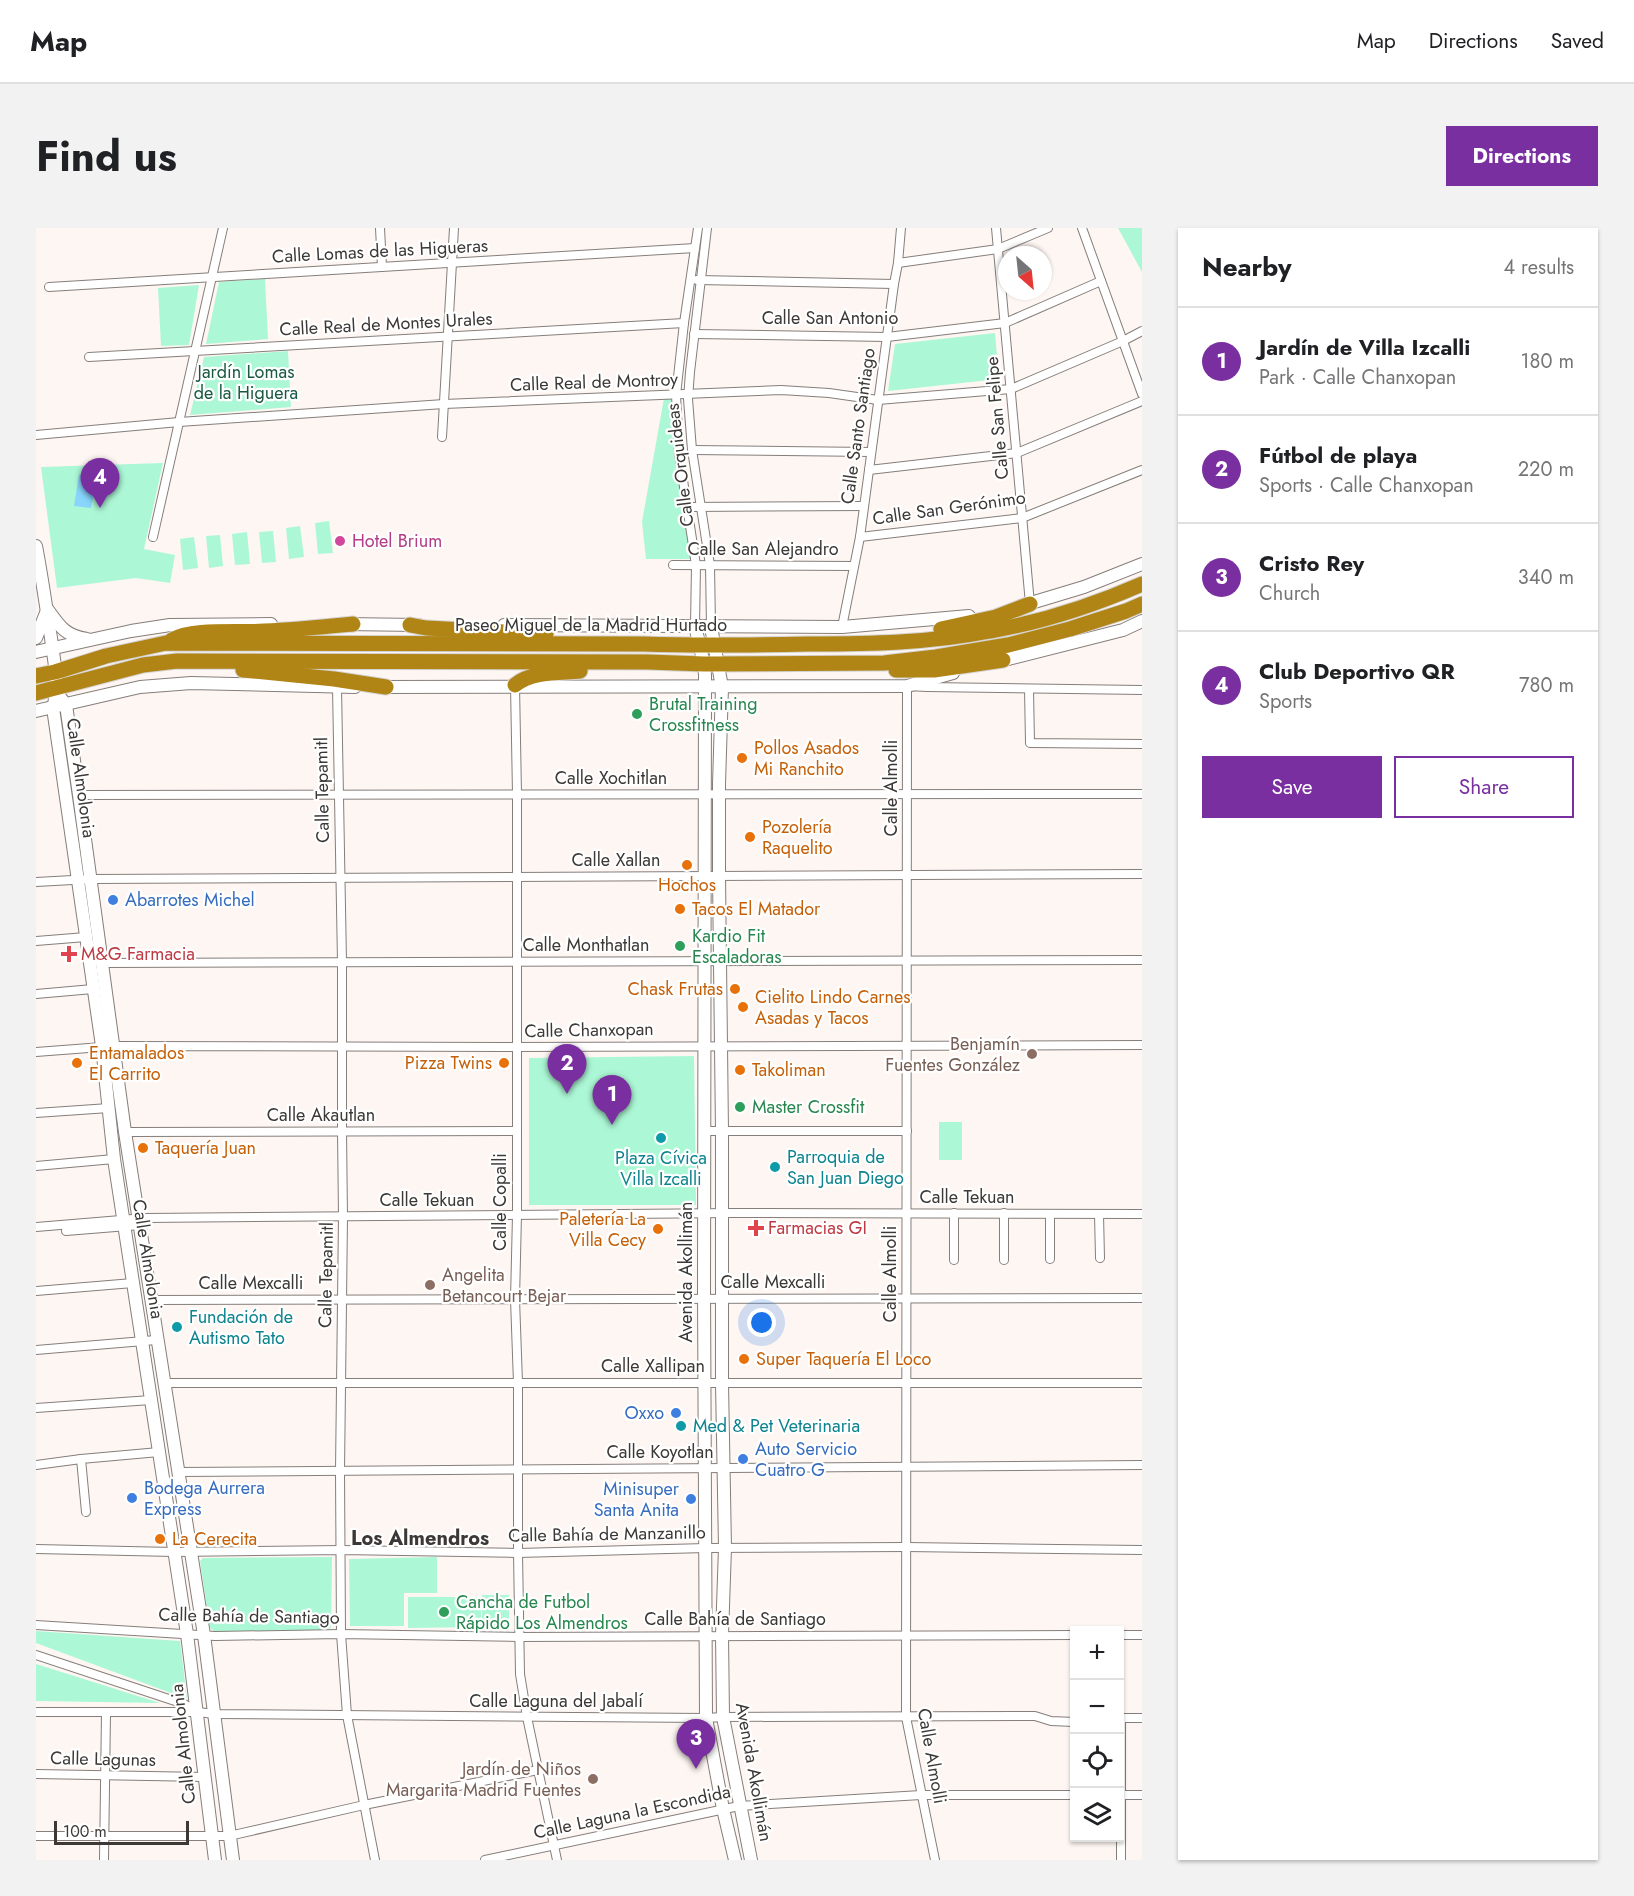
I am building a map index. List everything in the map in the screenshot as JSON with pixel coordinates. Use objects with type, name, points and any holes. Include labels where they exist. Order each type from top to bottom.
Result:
[{"type":"highway","name":"Paseo Miguel de la Madrid Hurtado","points":[[36,676],[106,656],[166,643],[699,646],[882,644],[990,631],[1051,616],[1114,596],[1142,584]]},
{"type":"highway","points":[[882,644],[996,617],[1030,604]]},
{"type":"highway","name":"Paseo Miguel de la Madrid Hurtado","points":[[36,693],[57,691],[143,665],[177,661],[884,663],[1008,645],[1070,629],[1142,604]]},
{"type":"highway","points":[[166,643],[191,633],[286,630],[353,624]]},
{"type":"highway","points":[[410,625],[426,628],[610,638],[644,644]]},
{"type":"highway","points":[[819,663],[871,671],[934,670],[1003,660]]},
{"type":"highway","points":[[177,661],[210,667],[334,679],[386,687]]},
{"type":"highway","points":[[515,686],[523,678],[534,675],[629,668],[646,662]]},
{"type":"street","points":[[153,537],[223,228]]},
{"type":"street","points":[[380,228],[382,267]]},
{"type":"street","points":[[442,437],[454,228]]},
{"type":"street","name":"Calle Orquideas","points":[[695,626],[696,565],[679,454],[676,395],[698,228]]},
{"type":"street","name":"Calle Orquideas","points":[[707,228],[688,395],[692,450],[710,565],[711,627]]},
{"type":"street","name":"Calle Santo Santiago","points":[[842,627],[860,537],[901,228]]},
{"type":"street","name":"Calle San Felipe","points":[[996,228],[998,249]]},
{"type":"street","points":[[1005,246],[1048,228]]},
{"type":"street","points":[[1082,228],[1142,394]]},
{"type":"street","name":"Calle Lomas de las Higueras","points":[[49,287],[695,248]]},
{"type":"street","points":[[898,263],[998,249]]},
{"type":"street","points":[[690,280],[894,284]]},
{"type":"street","name":"Calle San Antonio","points":[[694,334],[887,337],[1005,323],[1101,281]]},
{"type":"street","name":"Calle San Felipe","points":[[1003,300],[1030,604]]},
{"type":"street","name":"Calle Real de Montes Urales","points":[[89,357],[684,323]]},
{"type":"street","name":"Calle Real de Montroy","points":[[36,435],[179,422],[444,404],[781,390],[829,393],[878,400],[1011,389],[1142,331]]},
{"type":"street","points":[[869,470],[1017,453],[1142,401]]},
{"type":"street","points":[[692,450],[871,452]]},
{"type":"street","name":"Calle San Gerónimo","points":[[860,537],[1022,518],[1142,470]]},
{"type":"street","points":[[687,507],[864,506]]},
{"type":"street","points":[[36,546],[47,609],[57,691]]},
{"type":"street","points":[[36,652],[170,625],[842,627],[948,620],[1030,604],[1084,587],[1142,564]]},
{"type":"street","name":"Calle San Alejandro","points":[[673,565],[853,566]]},
{"type":"street","points":[[36,638],[47,609]]},
{"type":"street","points":[[47,609],[67,633],[75,638],[91,640]]},
{"type":"street","points":[[907,686],[1123,630],[1142,621]]},
{"type":"street","name":"Avenida Akollimán","points":[[695,626],[699,646],[712,664],[723,687],[719,876],[725,1548],[722,1635],[723,1717],[751,1860]]},
{"type":"street","name":"Avenida Akollimán","points":[[711,627],[716,646],[704,686],[703,1214],[706,1718],[735,1860]]},
{"type":"street","points":[[36,711],[140,687],[191,683],[337,687],[907,686],[1142,690]]},
{"type":"street","name":"Calle Copalli","points":[[515,686],[518,794],[515,1299],[519,1383],[520,1674],[557,1860]]},
{"type":"street","name":"Calle Almolli","points":[[907,686],[906,1717],[935,1860]]},
{"type":"street","name":"Calle Tepamitl","points":[[337,687],[342,962],[341,1634],[347,1715],[375,1860]]},
{"type":"street","points":[[1029,689],[1030,743],[1142,744]]},
{"type":"street","name":"Calle Almolonia","points":[[57,691],[93,989],[108,1046],[125,1132],[204,1635],[233,1860]]},
{"type":"street","name":"Calle Almolonia","points":[[59,707],[79,795],[103,963],[109,1108],[114,1159],[188,1634],[215,1860]]},
{"type":"street","name":"Calle Xochitlan","points":[[79,795],[1142,794]]},
{"type":"street","name":"Calle Xallan","points":[[78,879],[1142,874]]},
{"type":"street","points":[[36,882],[78,879]]},
{"type":"street","points":[[36,941],[86,937]]},
{"type":"street","name":"Calle Monthatlan","points":[[103,963],[1142,960]]},
{"type":"street","points":[[36,994],[93,989]]},
{"type":"street","name":"Calle Chanxopan","points":[[36,1052],[108,1046],[1142,1045]]},
{"type":"street","points":[[36,1113],[109,1108]]},
{"type":"street","name":"Calle Akautlan","points":[[125,1132],[516,1131]]},
{"type":"street","points":[[704,1131],[907,1131]]},
{"type":"street","points":[[36,1166],[114,1159]]},
{"type":"street","name":"Calle Tekuan","points":[[36,1227],[343,1217],[907,1213],[1142,1214]]},
{"type":"street","points":[[954,1213],[954,1260]]},
{"type":"street","points":[[1004,1214],[1004,1260]]},
{"type":"street","points":[[1050,1214],[1050,1259]]},
{"type":"street","points":[[1100,1214],[1100,1258]]},
{"type":"street","name":"Calle Tekuan","points":[[36,1233],[125,1223]]},
{"type":"street","points":[[36,1291],[132,1283]]},
{"type":"street","name":"Calle Mexcalli","points":[[151,1300],[1142,1298]]},
{"type":"street","points":[[36,1350],[156,1340]]},
{"type":"street","name":"Calle Xallipan","points":[[165,1383],[1142,1383]]},
{"type":"street","points":[[36,1408],[151,1400]]},
{"type":"street","points":[[36,1465],[159,1452]]},
{"type":"street","points":[[81,1459],[86,1512]]},
{"type":"street","name":"Calle Koyotlan","points":[[178,1472],[1142,1465]]},
{"type":"street","name":"Calle Bahía de Manzanillo","points":[[36,1549],[174,1552],[342,1550],[518,1553],[706,1548],[906,1547],[1142,1550]]},
{"type":"street","name":"Calle Bahía de Santiago","points":[[36,1625],[204,1635],[341,1634],[519,1637],[1070,1635]]},
{"type":"street","points":[[1124,1635],[1142,1635]]},
{"type":"street","points":[[36,1655],[184,1704],[198,1712]]},
{"type":"street","name":"Calle Laguna del Jabalí","points":[[36,1712],[706,1718],[1035,1716],[1050,1721],[1070,1722]]},
{"type":"street","points":[[104,1860],[106,1713]]},
{"type":"street","points":[[1124,1718],[1142,1718]]},
{"type":"street","points":[[1120,1734],[1120,1788]]},
{"type":"street","points":[[36,1836],[229,1836],[364,1805],[538,1770]]},
{"type":"street","name":"Calle Lagunas","points":[[36,1774],[205,1777]]},
{"type":"street","name":"Calle Laguna la Escondida","points":[[485,1860],[739,1806],[921,1795],[1070,1795]]},
{"type":"street","points":[[1124,1795],[1142,1795]]},
{"type":"street","points":[[1121,1842],[1121,1860]]},
{"type":"green space","points":[[1118,228],[1142,228],[1142,272]]},
{"type":"green space","points":[[265,279],[268,339],[206,344],[219,282]]},
{"type":"green space","points":[[199,285],[189,345],[161,346],[158,288]]},
{"type":"green space","points":[[995,333],[999,379],[888,391],[895,344]]},
{"type":"green space","name":"Jardín Lomas de la Higuera","points":[[288,351],[291,407],[190,415],[204,357]]},
{"type":"green space","points":[[664,398],[671,398],[675,453],[692,559],[646,559],[642,522]]},
{"type":"green space","points":[[163,463],[144,549],[175,555],[170,583],[136,578],[57,588],[41,467]]},
{"type":"green space","points":[[329,521],[333,553],[318,554],[315,523]]},
{"type":"green space","points":[[300,526],[304,557],[289,559],[286,528]]},
{"type":"green space","points":[[273,531],[276,562],[262,563],[259,532]]},
{"type":"green space","points":[[247,532],[250,564],[235,565],[232,534]]},
{"type":"green space","points":[[220,535],[223,566],[209,568],[206,536]]},
{"type":"green space","points":[[194,537],[198,568],[183,570],[180,539]]},
{"type":"green space","points":[[694,1056],[696,1205],[529,1205],[529,1058]]},
{"type":"green space","points":[[939,1122],[962,1122],[962,1160],[939,1160]]},
{"type":"green space","points":[[332,1557],[331,1627],[326,1632],[214,1631],[210,1628],[200,1561],[203,1558]]},
{"type":"green space","points":[[437,1557],[437,1593],[404,1593],[404,1626],[350,1626],[349,1559]]},
{"type":"green space","points":[[482,1595],[509,1595],[509,1626],[482,1626]]},
{"type":"green space","name":"Cancha de Futbol Rápido Los Almendros","points":[[408,1597],[481,1597],[481,1627],[408,1628]]},
{"type":"green space","points":[[36,1631],[180,1641],[187,1699],[36,1643]]},
{"type":"green space","points":[[36,1664],[160,1703],[36,1701]]},
{"type":"water","points":[[79,475],[97,477],[91,508],[74,506]]},
{"type":"place","name":"Club Deportivo QR","points":[[100,508]]},
{"type":"place","name":"Hotel Brium","points":[[340,541]]},
{"type":"place","name":"Brutal Training Crossfitness","points":[[637,714]]},
{"type":"place","name":"Pollos Asados Mi Ranchito","points":[[742,758]]},
{"type":"place","name":"Pozolería Raquelito","points":[[750,837]]},
{"type":"place","name":"Hochos","points":[[687,865]]},
{"type":"place","name":"Abarrotes Michel","points":[[113,900]]},
{"type":"place","name":"Tacos El Matador","points":[[680,909]]},
{"type":"place","name":"Kardio Fit Escaladoras","points":[[680,946]]},
{"type":"place","name":"M&G Farmacia","points":[[69,954]]},
{"type":"place","name":"Chask Frutas","points":[[735,989]]},
{"type":"place","name":"Cielito Lindo Carnes Asadas y Tacos","points":[[743,1007]]},
{"type":"place","name":"Benjamín Fuentes González","points":[[1032,1054]]},
{"type":"place","name":"Entamalados El Carrito","points":[[77,1063]]},
{"type":"place","name":"Pizza Twins","points":[[504,1063]]},
{"type":"place","name":"Takoliman","points":[[740,1070]]},
{"type":"place","name":"Fútbol de playa","points":[[567,1094]]},
{"type":"place","name":"Master Crossfit","points":[[740,1107]]},
{"type":"place","name":"Jardín de Villa Izcalli","points":[[612,1125]]},
{"type":"place","name":"Plaza Cívica Villa Izcalli","points":[[661,1138]]},
{"type":"place","name":"Taquería Juan","points":[[143,1148]]},
{"type":"place","name":"Parroquia de San Juan Diego","points":[[775,1167]]},
{"type":"place","name":"Farmacias GI","points":[[756,1228]]},
{"type":"place","name":"Paletería La Villa Cecy","points":[[658,1229]]},
{"type":"place","name":"Angelita Betancourt Bejar","points":[[430,1285]]},
{"type":"place","name":"Fundación de Autismo Tato","points":[[177,1327]]},
{"type":"place","name":"Super Taquería El Loco","points":[[744,1359]]},
{"type":"place","name":"Oxxo","points":[[676,1413]]},
{"type":"place","name":"Med & Pet Veterinaria","points":[[681,1426]]},
{"type":"place","name":"Auto Servicio Cuatro G","points":[[743,1459]]},
{"type":"place","name":"Bodega Aurrera Express","points":[[132,1498]]},
{"type":"place","name":"Minisuper Santa Anita","points":[[691,1499]]},
{"type":"place","name":"La Cerecita","points":[[160,1539]]},
{"type":"place","name":"Cancha de Futbol Rápido Los Almendros","points":[[444,1612]]},
{"type":"place","name":"Cristo Rey","points":[[696,1769]]},
{"type":"place","name":"Jardín de Niños Margarita Madrid Fuentes","points":[[593,1779]]},
{"type":"district","name":"Los Almendros","points":[[420,1538]]}]
